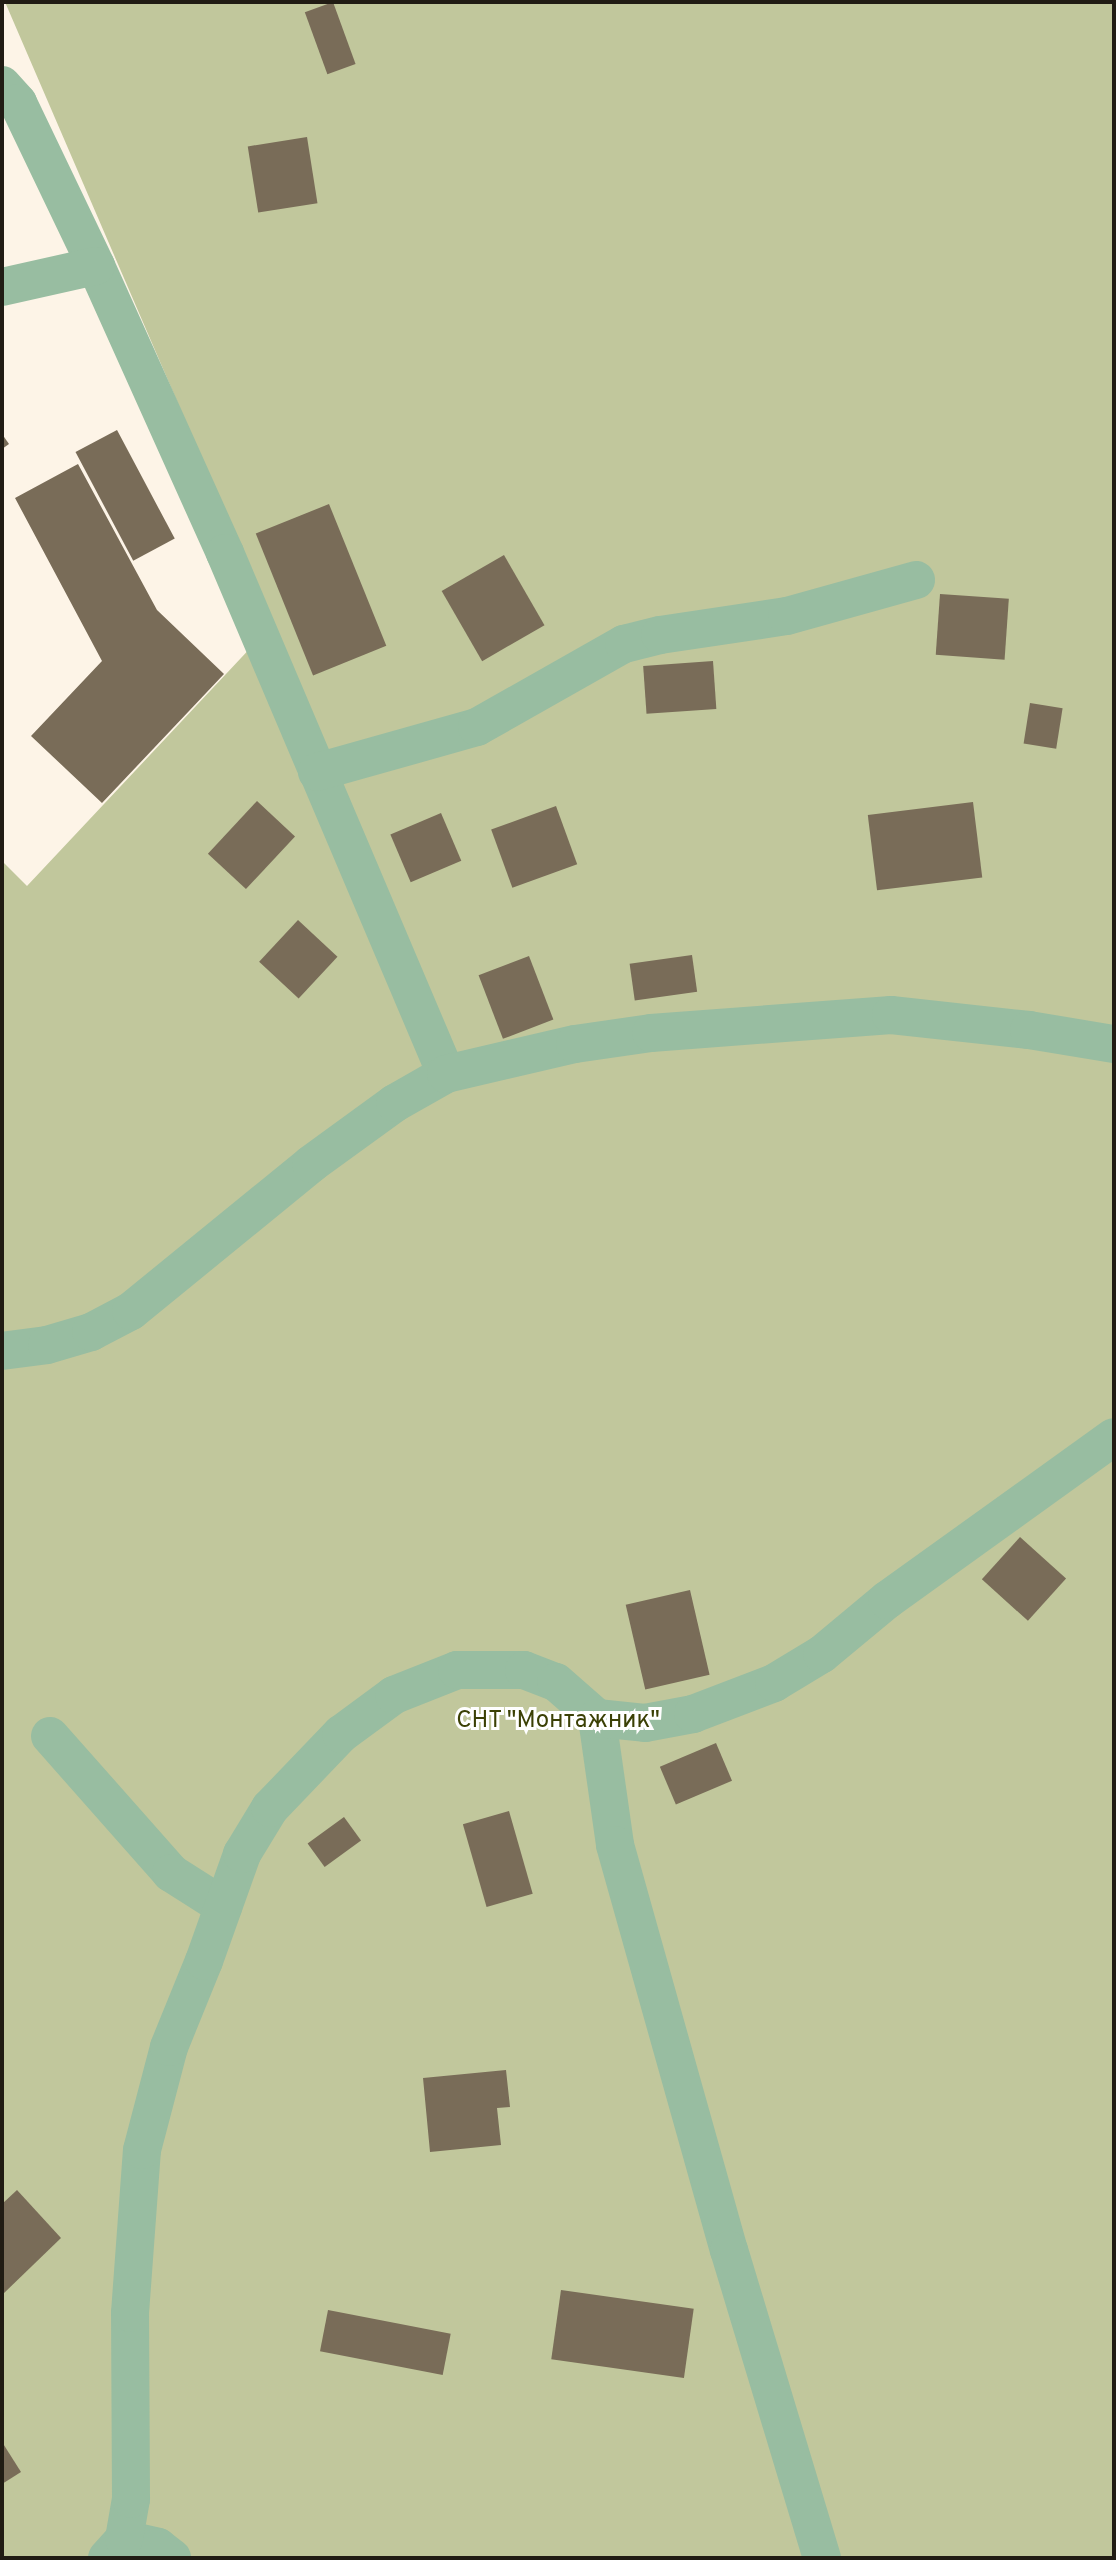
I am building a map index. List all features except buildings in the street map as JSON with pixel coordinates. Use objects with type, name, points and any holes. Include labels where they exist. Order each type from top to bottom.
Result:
[{"type":"street","points":[[2,85],[18,103],[96,266],[225,553],[446,1074]]},
{"type":"street","points":[[2,287],[96,266]]},
{"type":"street","points":[[317,772],[477,727],[624,644],[660,635],[787,616],[916,580]]},
{"type":"street","points":[[2,1351],[47,1345],[91,1332],[131,1311],[312,1164],[395,1103],[446,1074],[575,1044],[651,1033],[891,1016],[1029,1030],[1114,1044]]},
{"type":"street","points":[[172,2558],[158,2547],[116,2548],[131,2498],[130,2313],[142,2150],[169,2047],[242,1854],[270,1808],[341,1734],[394,1695],[457,1671],[524,1670],[556,1682],[597,1718],[645,1723],[692,1714],[774,1683],[822,1654],[887,1600],[1114,1437]]},
{"type":"street","points":[[597,1718],[615,1845],[729,2249],[822,2558]]},
{"type":"street","points":[[50,1736],[171,1873],[223,1906]]},
{"type":"green space","name":"СНТ \"Монтажник\"","points":[[5,2],[1114,2],[1114,2558],[2,2558],[2,861],[27,886],[273,624]]}]
